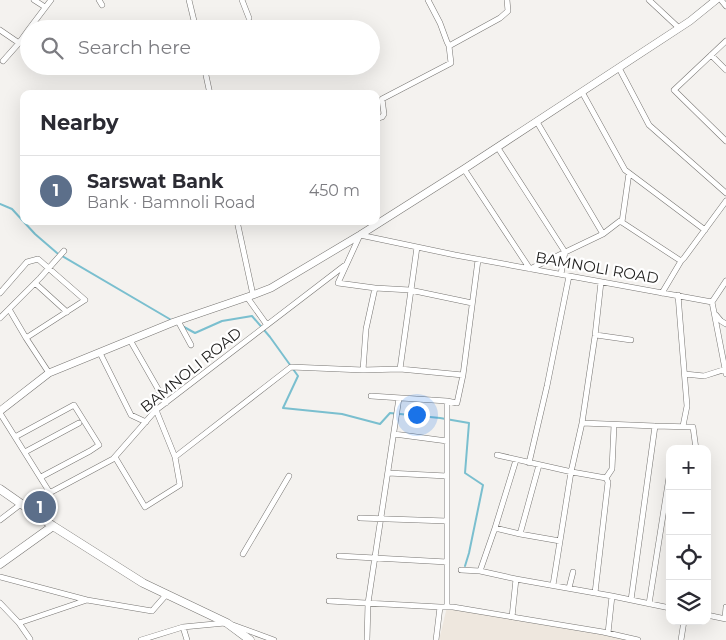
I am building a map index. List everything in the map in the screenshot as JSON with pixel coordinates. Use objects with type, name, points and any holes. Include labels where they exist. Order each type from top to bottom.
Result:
[{"type":"main road","points":[[380,222],[538,122],[690,21],[716,0]]},
{"type":"main road","points":[[0,412],[49,374],[178,321],[271,288],[376,225]]},
{"type":"main road","points":[[0,489],[143,583],[227,622],[250,640]]},
{"type":"main road","points":[[0,564],[54,526]]},
{"type":"street","points":[[34,0],[45,7]]},
{"type":"street","points":[[36,20],[51,0]]},
{"type":"street","points":[[189,0],[194,20]]},
{"type":"street","points":[[242,0],[249,18]]},
{"type":"street","points":[[380,118],[384,114],[382,99],[451,63],[450,46],[428,0]]},
{"type":"street","points":[[450,46],[500,18],[508,11],[507,0]]},
{"type":"street","points":[[649,0],[679,28]]},
{"type":"street","points":[[721,0],[726,6]]},
{"type":"street","points":[[0,30],[19,43],[3,60]]},
{"type":"street","points":[[726,41],[674,90],[726,141]]},
{"type":"street","points":[[711,55],[726,70]]},
{"type":"street","points":[[619,68],[649,125],[726,193]]},
{"type":"street","points":[[206,75],[209,90]]},
{"type":"street","points":[[582,92],[625,170],[705,230]]},
{"type":"street","points":[[538,122],[603,234]]},
{"type":"street","points":[[498,148],[565,252],[561,274]]},
{"type":"street","points":[[464,169],[530,269],[603,234],[620,221],[681,261]]},
{"type":"street","points":[[622,222],[629,173]]},
{"type":"street","points":[[662,293],[681,261],[726,201]]},
{"type":"street","points":[[238,225],[250,296],[267,325]]},
{"type":"street","points":[[360,235],[338,283],[410,290],[472,302]]},
{"type":"street","name":"BAMNOLI ROAD","points":[[360,235],[478,260],[712,302]]},
{"type":"street","points":[[400,370],[417,247]]},
{"type":"street","points":[[0,318],[49,269],[64,251]]},
{"type":"street","points":[[0,292],[27,262],[38,259],[85,300],[26,338]]},
{"type":"street","points":[[371,396],[457,403],[463,375],[478,260]]},
{"type":"street","name":"BAMNOLI ROAD","points":[[0,520],[23,505],[50,493],[115,457],[156,410],[346,264]]},
{"type":"street","points":[[529,463],[570,276]]},
{"type":"street","points":[[685,374],[704,376],[726,370],[712,302],[726,281]]},
{"type":"street","points":[[553,585],[571,472],[582,423],[596,334],[601,282]]},
{"type":"street","points":[[35,283],[67,312]]},
{"type":"street","points":[[363,370],[366,330],[375,288]]},
{"type":"street","points":[[678,295],[688,406],[683,426]]},
{"type":"street","points":[[9,309],[49,374]]},
{"type":"street","points":[[714,312],[726,324]]},
{"type":"street","points":[[178,321],[191,345]]},
{"type":"street","points":[[596,334],[631,340]]},
{"type":"street","points":[[130,340],[166,403]]},
{"type":"street","points":[[100,353],[131,415],[146,422]]},
{"type":"street","points":[[175,457],[291,367],[400,370],[463,375]]},
{"type":"street","points":[[367,640],[368,602],[399,398]]},
{"type":"street","points":[[447,401],[448,607]]},
{"type":"street","points":[[15,437],[74,405],[84,419],[99,445],[41,477]]},
{"type":"street","points":[[115,457],[145,507],[180,485],[175,457],[156,410]]},
{"type":"street","points":[[0,412],[50,493]]},
{"type":"street","points":[[25,452],[79,423]]},
{"type":"street","points":[[582,423],[693,426],[695,445]]},
{"type":"street","points":[[606,478],[612,469],[614,425]]},
{"type":"street","points":[[631,600],[655,426]]},
{"type":"street","points":[[394,434],[447,441]]},
{"type":"street","points":[[496,456],[606,478]]},
{"type":"street","points":[[480,571],[516,460]]},
{"type":"street","points":[[520,534],[539,465]]},
{"type":"street","points":[[388,473],[447,476]]},
{"type":"street","points":[[243,554],[289,476]]},
{"type":"street","points":[[595,593],[608,482],[606,478]]},
{"type":"street","points":[[649,604],[667,490]]},
{"type":"street","points":[[360,518],[447,521]]},
{"type":"street","points":[[495,528],[560,541]]},
{"type":"street","points":[[339,556],[447,562]]},
{"type":"street","points":[[461,570],[480,571],[666,607]]},
{"type":"street","points":[[569,588],[573,572]]},
{"type":"street","points":[[0,577],[87,600],[152,611],[166,595]]},
{"type":"street","points":[[512,617],[516,579]]},
{"type":"street","points":[[608,634],[612,596]]},
{"type":"street","points":[[19,623],[87,600]]},
{"type":"street","points":[[329,601],[453,607],[638,640]]},
{"type":"street","points":[[0,603],[19,623],[30,639]]},
{"type":"street","points":[[436,640],[440,607]]},
{"type":"street","points":[[711,616],[725,618],[726,607]]},
{"type":"street","points":[[140,640],[183,627],[227,622],[274,640]]},
{"type":"street","points":[[681,640],[683,625]]},
{"type":"street","points":[[183,627],[187,640]]},
{"type":"shaded area","points":[[447,607],[638,640],[439,640]]},
{"type":"waterway","points":[[0,204],[12,209],[20,218]]},
{"type":"waterway","points":[[27,225],[57,253],[173,321]]},
{"type":"waterway","points":[[184,327],[195,333],[222,321],[252,316],[270,337],[298,376],[283,408],[342,414],[380,424],[390,413],[469,423],[465,473],[483,485],[465,566]]},
{"type":"place","name":"Sarswat Bank","points":[[40,507]]}]
